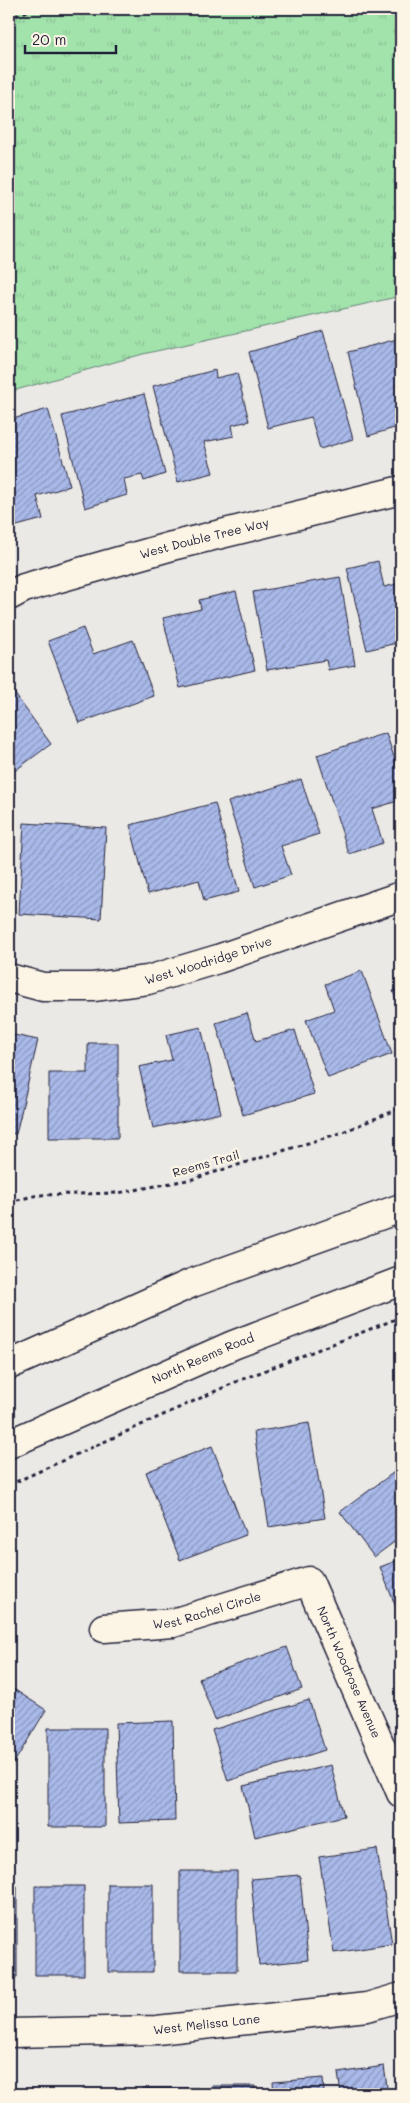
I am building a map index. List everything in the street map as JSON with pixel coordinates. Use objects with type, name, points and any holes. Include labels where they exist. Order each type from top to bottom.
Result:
[{"type":"street","name":"West Double Tree Way","points":[[9,596],[24,588],[172,546],[401,490]]},
{"type":"street","name":"West Woodridge Drive","points":[[9,978],[43,987],[93,987],[148,980],[401,896]]},
{"type":"street","points":[[9,1365],[192,1283],[401,1208]]},
{"type":"street","name":"North Reems Road","points":[[9,1444],[233,1345],[401,1281]]},
{"type":"street","name":"West Rachel Circle","points":[[104,1628],[173,1623],[309,1581]]},
{"type":"street","name":"North Woodrose Avenue","points":[[309,1581],[401,1793]]},
{"type":"street","name":"West Melissa Lane","points":[[9,2033],[157,2030],[367,2007],[401,1997]]},
{"type":"path","points":[[9,19],[32,9]]},
{"type":"path","name":"Reems Trail","points":[[9,1202],[38,1195],[118,1193],[193,1179],[340,1133],[401,1108]]},
{"type":"path","points":[[9,1485],[238,1381],[401,1317]]},
{"type":"green space","points":[[9,9],[401,9],[401,296],[143,354],[9,392]]},
{"type":"building","points":[[323,331],[353,439],[320,449],[311,417],[268,428],[249,352]]},
{"type":"building","points":[[401,338],[401,426],[368,436],[348,352]]},
{"type":"building","points":[[215,370],[216,378],[237,373],[249,421],[232,425],[234,436],[204,442],[213,473],[178,482],[153,386]]},
{"type":"building","points":[[144,394],[165,474],[144,481],[142,475],[124,479],[127,495],[85,508],[62,416]]},
{"type":"building","points":[[48,409],[70,486],[37,496],[43,519],[9,528],[9,420]]},
{"type":"building","points":[[378,561],[384,587],[401,583],[401,642],[367,650],[347,568]]},
{"type":"building","points":[[340,577],[355,665],[328,670],[326,660],[267,670],[253,592]]},
{"type":"building","points":[[236,591],[255,670],[180,688],[163,618],[201,609],[199,600]]},
{"type":"building","points":[[83,628],[93,654],[133,640],[154,696],[79,723],[48,641]]},
{"type":"building","points":[[9,686],[51,744],[9,775]]},
{"type":"building","points":[[386,733],[401,778],[401,800],[372,809],[383,843],[349,854],[317,755]]},
{"type":"building","points":[[301,779],[319,834],[281,846],[291,875],[255,887],[228,802]]},
{"type":"building","points":[[215,803],[239,892],[204,901],[199,880],[148,894],[130,825]]},
{"type":"building","points":[[24,823],[106,828],[101,919],[19,914]]},
{"type":"building","points":[[362,971],[392,1054],[328,1078],[306,1020],[334,1010],[325,984]]},
{"type":"building","points":[[401,989],[401,1014],[393,991]]},
{"type":"building","points":[[247,1013],[256,1041],[295,1030],[314,1094],[243,1115],[216,1023]]},
{"type":"building","points":[[201,1027],[221,1113],[153,1128],[139,1067],[172,1060],[166,1035]]},
{"type":"building","points":[[9,1034],[38,1040],[16,1134],[9,1133]]},
{"type":"building","points":[[88,1043],[118,1043],[118,1138],[49,1138],[49,1073],[88,1073]]},
{"type":"building","points":[[309,1423],[325,1518],[269,1527],[254,1432]]},
{"type":"building","points":[[212,1446],[246,1535],[180,1560],[146,1472]]},
{"type":"building","points":[[401,1467],[401,1537],[374,1557],[340,1512]]},
{"type":"building","points":[[401,1559],[401,1614],[399,1615],[380,1567]]},
{"type":"building","points":[[287,1647],[302,1689],[215,1720],[199,1678]]},
{"type":"building","points":[[9,1686],[46,1710],[9,1771]]},
{"type":"building","points":[[309,1700],[325,1750],[228,1781],[212,1730]]},
{"type":"building","points":[[173,1721],[175,1821],[119,1823],[116,1723]]},
{"type":"building","points":[[48,1728],[105,1728],[105,1827],[48,1827]]},
{"type":"building","points":[[331,1765],[344,1816],[255,1837],[243,1786]]},
{"type":"building","points":[[377,1849],[392,1944],[334,1953],[319,1857]]},
{"type":"building","points":[[180,1871],[237,1871],[237,1971],[180,1971]]},
{"type":"building","points":[[300,1875],[308,1960],[259,1965],[251,1879]]},
{"type":"building","points":[[108,1884],[153,1884],[153,1972],[108,1972]]},
{"type":"building","points":[[9,1886],[17,1886],[17,1977],[9,1977]]},
{"type":"building","points":[[35,1886],[84,1886],[84,1975],[35,1975]]},
{"type":"building","points":[[384,2066],[388,2094],[341,2094],[338,2073]]},
{"type":"building","points":[[323,2078],[324,2094],[274,2094],[273,2082]]},
{"type":"building","points":[[211,2086],[255,2086],[255,2094],[211,2094]]},
{"type":"building","points":[[143,2088],[198,2088],[198,2094],[143,2094]]},
{"type":"building","points":[[82,2090],[132,2090],[132,2094],[82,2094]]},
{"type":"building","points":[[71,2092],[71,2094],[15,2094],[15,2093]]}]
